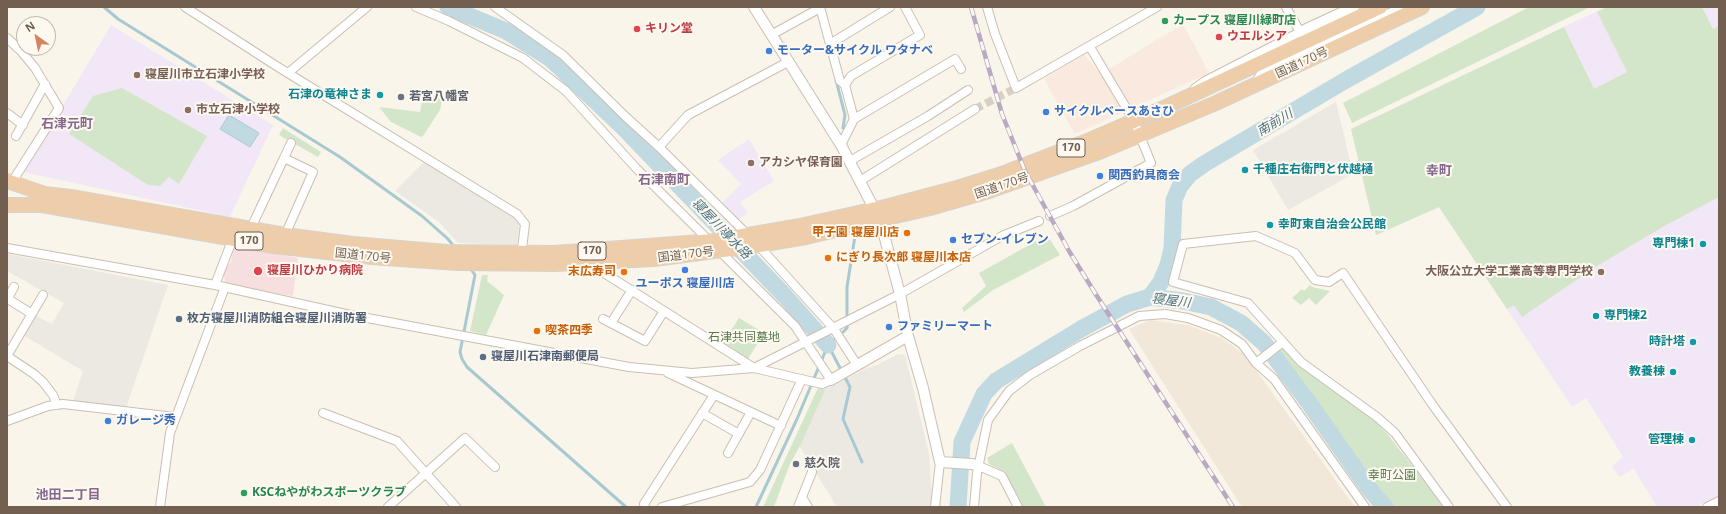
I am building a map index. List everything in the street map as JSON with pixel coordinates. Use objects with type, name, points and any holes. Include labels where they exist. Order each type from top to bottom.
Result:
[{"type":"highway","name":"国道170号","points":[[877,215],[999,175],[1085,142],[1168,106],[1380,7]]},
{"type":"highway","name":"国道170号","points":[[7,205],[42,205],[274,246],[371,257],[457,263],[479,264],[554,254],[593,257],[716,246],[751,241],[877,215],[930,208],[989,191],[1102,151],[1140,135],[1252,87],[1422,7]]},
{"type":"highway","name":"国道170号","points":[[10,182],[45,194],[71,197],[250,230],[353,244],[447,252],[469,252],[521,258]]},
{"type":"street","points":[[185,7],[288,73],[517,214],[525,224],[521,258]]},
{"type":"street","points":[[288,73],[367,7]]},
{"type":"street","points":[[416,7],[449,21],[523,58],[566,91],[636,168],[795,326],[809,343],[830,377]]},
{"type":"street","points":[[495,7],[563,55],[659,147],[834,328],[856,366]]},
{"type":"street","points":[[754,7],[850,160],[877,215],[900,294],[908,336],[943,463],[935,507]]},
{"type":"street","points":[[771,35],[820,7],[840,81],[845,85],[854,119]]},
{"type":"street","points":[[830,44],[890,7]]},
{"type":"street","points":[[845,85],[852,76],[920,35],[905,7]]},
{"type":"street","points":[[987,7],[995,34],[1016,88],[1090,47],[1157,7]]},
{"type":"street","points":[[1286,7],[1300,32]]},
{"type":"street","points":[[1168,106],[1205,81],[1300,32],[1354,7]]},
{"type":"street","points":[[1252,87],[1261,74],[1402,7]]},
{"type":"street","points":[[7,38],[21,51],[45,84],[59,108],[10,182]]},
{"type":"street","points":[[1050,216],[1073,206],[1151,163],[1134,121],[1090,47]]},
{"type":"street","points":[[841,145],[854,119],[955,59],[961,69]]},
{"type":"street","points":[[659,147],[688,115],[788,62]]},
{"type":"street","points":[[16,136],[45,84]]},
{"type":"street","points":[[850,160],[928,116],[968,90]]},
{"type":"street","points":[[860,181],[975,109]]},
{"type":"street","points":[[7,113],[23,125]]},
{"type":"street","points":[[250,230],[291,143]]},
{"type":"street","points":[[284,158],[313,172],[285,235]]},
{"type":"street","points":[[754,368],[809,343],[834,328],[900,294],[1002,236],[1039,221]]},
{"type":"street","points":[[1449,507],[1395,433],[1377,417],[1301,362],[1248,303],[1173,282],[1183,244],[1256,236],[1296,253],[1315,280],[1329,282],[1343,274],[1428,398],[1507,507]]},
{"type":"street","points":[[215,285],[233,238]]},
{"type":"street","points":[[7,248],[215,285],[346,314],[629,367],[664,371],[692,373],[754,368],[822,384],[830,377],[856,366],[908,336]]},
{"type":"street","points":[[593,257],[601,271],[754,368]]},
{"type":"street","points":[[14,287],[7,300],[32,314]]},
{"type":"street","points":[[160,507],[170,433],[225,287]]},
{"type":"street","points":[[612,323],[632,290]]},
{"type":"street","points":[[43,296],[7,356],[39,378],[52,395],[57,405]]},
{"type":"street","points":[[603,319],[645,341],[664,311]]},
{"type":"street","points":[[974,507],[975,465],[988,420],[1009,391],[1030,376],[1080,346],[1139,316],[1165,314],[1188,318],[1221,330],[1242,344],[1256,363],[1274,379],[1365,507]]},
{"type":"street","points":[[1256,363],[1283,342]]},
{"type":"street","points":[[664,371],[781,426]]},
{"type":"street","points":[[662,507],[750,482],[760,470],[804,379]]},
{"type":"street","points":[[645,507],[644,504],[714,395]]},
{"type":"street","points":[[7,422],[32,411],[57,405],[175,417]]},
{"type":"street","points":[[728,453],[751,412]]},
{"type":"street","points":[[323,413],[397,441],[456,507]]},
{"type":"street","points":[[702,413],[739,434]]},
{"type":"street","points":[[388,507],[465,438],[495,466]]},
{"type":"street","points":[[943,463],[975,465],[1002,476],[1018,507]]},
{"type":"street","points":[[798,507],[812,472]]},
{"type":"street","points":[[802,497],[808,507]]},
{"type":"street","points":[[1707,507],[1719,501]]},
{"type":"shaded area","name":"大阪公立大学工業高等専門学校","points":[[1606,7],[1719,7],[1719,496],[1696,507],[1657,507],[1634,469],[1619,477],[1613,465],[1623,457],[1586,398],[1572,407],[1439,207],[1376,235],[1351,129]]},
{"type":"shaded area","points":[[1183,24],[1209,73],[1075,134],[1044,79],[1084,55],[1101,74]]},
{"type":"shaded area","name":"寝屋川市立石津小学校","points":[[111,25],[273,125],[230,217],[23,172]]},
{"type":"shaded area","points":[[1336,102],[1353,174],[1288,210],[1253,150]]},
{"type":"shaded area","points":[[749,139],[774,181],[740,202],[748,213],[738,220],[721,204],[741,184],[718,160]]},
{"type":"shaded area","points":[[425,161],[517,219],[519,222],[517,245],[458,243],[439,222],[395,191]]},
{"type":"shaded area","points":[[234,246],[298,258],[293,296],[225,285],[224,275],[226,268],[231,262]]},
{"type":"shaded area","points":[[8,254],[168,285],[126,408],[73,401],[83,371],[23,335],[34,315],[52,324],[64,303],[7,271]]},
{"type":"shaded area","points":[[1150,320],[1188,325],[1222,338],[1245,355],[1355,507],[1242,507],[1129,329]]},
{"type":"shaded area","points":[[898,354],[905,355],[929,454],[932,498],[931,507],[837,507],[797,442],[823,385],[835,385],[864,369],[877,365]]},
{"type":"green space","points":[[1529,7],[1590,7],[1352,123],[1343,103]]},
{"type":"green space","name":"大阪公立大学工業高等専門学校","points":[[1607,7],[1702,7],[1713,29],[1719,26],[1719,197],[1666,225],[1597,266],[1522,317],[1514,305],[1507,309],[1439,207],[1376,235],[1351,129],[1564,27],[1594,89],[1627,72],[1597,12]]},
{"type":"green space","points":[[122,88],[207,136],[179,184],[169,177],[160,186],[148,185],[69,134],[93,96]]},
{"type":"green space","points":[[424,93],[441,94],[443,96],[440,110],[421,137],[391,122],[379,107],[420,112]]},
{"type":"green space","points":[[283,128],[321,152],[318,157],[279,135]]},
{"type":"green space","points":[[1047,235],[1060,255],[993,290],[964,312],[962,308],[986,286],[979,273]]},
{"type":"green space","points":[[482,275],[488,275],[487,281],[504,295],[486,335],[470,331]]},
{"type":"green space","points":[[1310,285],[1312,287],[1330,291],[1316,305],[1309,298],[1301,305],[1292,298],[1302,289],[1304,291]]},
{"type":"green space","name":"石津共同墓地","points":[[739,318],[764,333],[748,359],[723,343]]},
{"type":"green space","name":"幸町公園","points":[[1283,342],[1374,420],[1389,436],[1444,507],[1392,507],[1375,490],[1277,347]]},
{"type":"green space","points":[[818,388],[825,390],[801,444],[790,464],[775,504],[773,507],[763,507]]},
{"type":"green space","points":[[1012,443],[1046,507],[1022,507],[1005,472],[989,464],[987,458]]},
{"type":"water","points":[[229,115],[259,133],[250,147],[220,129]]},
{"type":"waterway","points":[[104,7],[118,19],[340,157],[422,216],[448,239],[455,248]]},
{"type":"waterway","name":"寝屋川導水路","points":[[448,7],[506,31],[551,59],[624,128],[784,295],[828,345]]},
{"type":"waterway","name":"南前川","points":[[1150,297],[1161,282],[1168,265],[1172,249],[1174,200],[1180,186],[1190,174],[1204,164],[1346,80],[1477,7]]},
{"type":"waterway","points":[[836,80],[845,115],[843,128]]},
{"type":"waterway","points":[[843,332],[847,328],[847,287],[855,236]]},
{"type":"waterway","points":[[470,268],[475,275],[460,352],[467,367],[626,507]]},
{"type":"waterway","name":"寝屋川","points":[[958,507],[962,442],[984,394],[996,381],[1081,329],[1127,304],[1150,297],[1183,301],[1211,307],[1241,323],[1264,343],[1309,403],[1370,490],[1385,507]]},
{"type":"waterway","points":[[756,507],[797,419],[828,345],[835,339]]},
{"type":"waterway","name":"寝屋川導水路","points":[[828,345],[850,387],[843,419],[862,462]]},
{"type":"tunnel","points":[[975,109],[1016,88]]},
{"type":"railway","points":[[971,7],[1002,114],[1025,171],[1069,251],[1233,507]]},
{"type":"place","name":"カープス 寝屋川緑町店","points":[[1165,21]]},
{"type":"place","name":"キリン堂","points":[[637,29]]},
{"type":"place","name":"ウエルシア","points":[[1219,37]]},
{"type":"place","name":"モーター&サイクル ワタナベ","points":[[769,51]]},
{"type":"place","name":"寝屋川市立石津小学校","points":[[137,75]]},
{"type":"place","name":"石津の竜神さま","points":[[380,95]]},
{"type":"place","name":"若宮八幡宮","points":[[401,97]]},
{"type":"place","name":"市立石津小学校","points":[[188,110]]},
{"type":"place","name":"サイクルベースあさひ","points":[[1046,112]]},
{"type":"place","name":"アカシヤ保育園","points":[[751,163]]},
{"type":"place","name":"千種庄右衛門と伏越樋","points":[[1245,170]]},
{"type":"place","name":"関西釣具商会","points":[[1100,176]]},
{"type":"place","name":"幸町東自治会公民館","points":[[1270,225]]},
{"type":"place","name":"甲子園 寝屋川店","points":[[907,233]]},
{"type":"place","name":"セブン-イレブン","points":[[953,240]]},
{"type":"place","name":"専門棟1","points":[[1703,244]]},
{"type":"place","name":"にぎり長次郎 寝屋川本店","points":[[828,258]]},
{"type":"place","name":"ユーポス 寝屋川店","points":[[685,270]]},
{"type":"place","name":"寝屋川ひかり病院","points":[[258,271]]},
{"type":"place","name":"末広寿司","points":[[624,272]]},
{"type":"place","name":"大阪公立大学工業高等専門学校","points":[[1601,272]]},
{"type":"place","name":"専門棟2","points":[[1596,316]]},
{"type":"place","name":"枚方寝屋川消防組合寝屋川消防署","points":[[179,319]]},
{"type":"place","name":"ファミリーマート","points":[[889,327]]},
{"type":"place","name":"喫茶四季","points":[[537,331]]},
{"type":"place","name":"時計塔","points":[[1693,342]]},
{"type":"place","name":"寝屋川石津南郵便局","points":[[483,357]]},
{"type":"place","name":"教養棟","points":[[1673,372]]},
{"type":"place","name":"ガレージ秀","points":[[108,421]]},
{"type":"place","name":"管理棟","points":[[1692,440]]},
{"type":"place","name":"慈久院","points":[[796,464]]},
{"type":"place","name":"KSCねやがわスポーツクラブ","points":[[244,493]]},
{"type":"district","name":"石津元町","points":[[67,124]]},
{"type":"district","name":"幸町","points":[[1439,171]]},
{"type":"district","name":"石津南町","points":[[664,180]]},
{"type":"district","name":"池田二丁目","points":[[68,495]]}]
